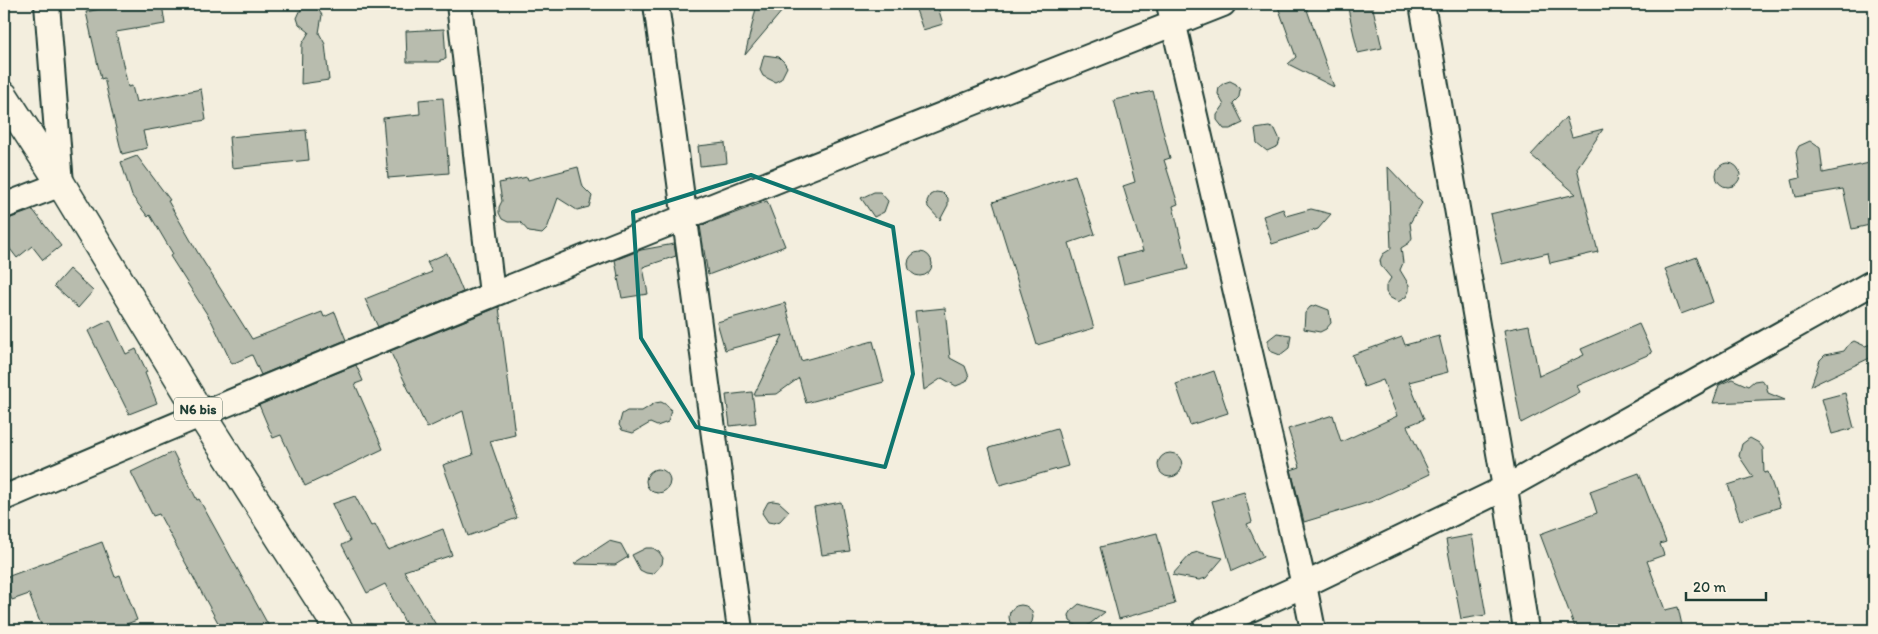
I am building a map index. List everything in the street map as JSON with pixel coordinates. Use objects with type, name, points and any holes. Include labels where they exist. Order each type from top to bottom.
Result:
[{"type":"highway","name":"N6 bis","points":[[4,96],[61,184],[200,413],[339,630]]},
{"type":"street","points":[[4,206],[61,184],[47,4]]},
{"type":"street","points":[[459,4],[492,294]]},
{"type":"street","points":[[656,4],[740,630]]},
{"type":"street","points":[[4,498],[200,413],[1171,14],[1223,4]]},
{"type":"street","points":[[1422,4],[1505,488],[1526,630]]},
{"type":"street","points":[[1171,14],[1313,630]]},
{"type":"street","points":[[1204,630],[1304,585],[1505,488],[1874,282]]},
{"type":"highlighted area","points":[[751,175],[893,227],[913,374],[885,467],[696,427],[641,338],[633,212]]},
{"type":"building","points":[[123,4],[162,4],[165,24],[116,32],[128,87],[132,86],[136,102],[201,89],[206,120],[143,131],[147,148],[122,154],[104,78],[101,79],[86,12]]},
{"type":"building","points":[[308,4],[315,5],[322,15],[319,33],[325,44],[329,80],[301,84],[302,44],[309,32],[299,24],[297,18],[302,7]]},
{"type":"building","points":[[757,4],[788,4],[745,55]]},
{"type":"building","points":[[914,4],[937,4],[943,24],[923,30]]},
{"type":"building","points":[[1277,4],[1305,4],[1334,87],[1288,64],[1296,57]]},
{"type":"building","points":[[1347,4],[1372,4],[1382,48],[1358,53]]},
{"type":"building","points":[[444,29],[446,59],[440,60],[440,62],[407,62],[406,31]]},
{"type":"building","points":[[764,55],[779,57],[784,62],[787,67],[781,79],[775,82],[763,76],[760,70]]},
{"type":"building","points":[[1230,81],[1236,84],[1240,90],[1239,97],[1233,103],[1243,123],[1230,129],[1224,129],[1217,120],[1217,115],[1224,105],[1218,94],[1219,87]]},
{"type":"building","points":[[1153,91],[1170,158],[1164,160],[1178,204],[1173,206],[1188,269],[1124,284],[1117,257],[1143,251],[1123,186],[1135,182],[1114,100]]},
{"type":"building","points":[[443,98],[449,173],[388,178],[383,118],[420,114],[419,100]]},
{"type":"building","points":[[1566,117],[1572,137],[1603,129],[1577,168],[1598,252],[1550,263],[1548,253],[1502,264],[1490,214],[1576,194],[1531,155]]},
{"type":"building","points":[[1269,127],[1275,129],[1280,140],[1278,146],[1267,151],[1257,143],[1255,129]]},
{"type":"building","points":[[306,130],[309,160],[232,168],[229,137]]},
{"type":"building","points":[[1810,141],[1820,148],[1823,173],[1874,162],[1874,224],[1852,229],[1843,189],[1796,197],[1792,180],[1800,178],[1796,152],[1799,146]]},
{"type":"building","points":[[725,143],[727,163],[700,166],[698,146]]},
{"type":"building","points":[[137,156],[170,200],[168,201],[198,253],[252,339],[322,312],[324,317],[335,312],[346,340],[261,375],[252,355],[232,364],[212,322],[170,256],[173,254],[150,215],[148,217],[132,196],[121,162]]},
{"type":"building","points":[[1728,163],[1737,166],[1740,175],[1737,184],[1728,187],[1719,184],[1716,175],[1719,166]]},
{"type":"building","points":[[578,167],[583,187],[592,196],[589,207],[577,210],[558,198],[547,229],[542,234],[529,232],[520,222],[508,222],[502,219],[499,213],[502,201],[499,183],[527,177],[528,180]]},
{"type":"building","points":[[1388,167],[1422,203],[1410,223],[1412,238],[1409,243],[1401,248],[1403,263],[1400,270],[1409,285],[1409,291],[1406,297],[1398,302],[1389,297],[1386,292],[1386,286],[1391,278],[1381,266],[1380,260],[1383,254],[1391,249]]},
{"type":"building","points":[[1075,175],[1095,234],[1069,243],[1094,328],[1037,345],[993,202]]},
{"type":"building","points":[[874,192],[880,192],[888,201],[884,212],[874,217],[861,198]]},
{"type":"building","points":[[936,192],[943,193],[948,198],[948,205],[940,220],[928,207],[927,201],[930,195]]},
{"type":"building","points":[[767,201],[785,246],[708,275],[700,226]]},
{"type":"building","points":[[1283,209],[1286,216],[1311,209],[1331,214],[1318,229],[1272,244],[1263,216]]},
{"type":"building","points":[[33,210],[61,246],[43,260],[32,246],[17,258],[4,241],[4,224],[11,218]]},
{"type":"building","points":[[674,244],[676,256],[643,267],[648,294],[622,298],[618,278],[620,275],[618,276],[615,260],[641,250]]},
{"type":"building","points":[[920,252],[928,256],[932,264],[928,272],[920,276],[912,272],[908,264],[912,256]]},
{"type":"building","points":[[447,253],[463,292],[378,327],[365,299],[432,272],[427,262]]},
{"type":"building","points":[[1697,257],[1713,302],[1681,314],[1665,269]]},
{"type":"building","points":[[69,269],[93,291],[78,308],[54,286]]},
{"type":"building","points":[[785,303],[801,361],[873,341],[884,382],[806,403],[799,378],[777,394],[754,395],[783,335],[725,350],[717,322]]},
{"type":"building","points":[[1316,305],[1329,310],[1331,323],[1320,332],[1304,329],[1305,313],[1310,307]]},
{"type":"building","points":[[499,307],[515,435],[490,441],[517,518],[468,536],[443,465],[473,455],[463,411],[427,428],[390,351]]},
{"type":"building","points":[[945,308],[950,358],[965,366],[969,377],[966,382],[956,386],[942,378],[924,390],[915,311]]},
{"type":"building","points":[[110,320],[126,354],[136,349],[147,372],[145,373],[157,403],[129,414],[88,331]]},
{"type":"building","points":[[1639,324],[1652,353],[1577,386],[1580,392],[1521,423],[1504,330],[1529,325],[1539,376],[1584,355],[1581,349]]},
{"type":"building","points":[[1277,333],[1291,335],[1289,348],[1280,355],[1270,351],[1268,346],[1268,340]]},
{"type":"building","points":[[1439,336],[1448,372],[1409,382],[1424,419],[1407,426],[1430,474],[1373,501],[1304,522],[1291,470],[1300,467],[1288,429],[1333,415],[1341,442],[1397,416],[1383,380],[1364,387],[1352,355],[1402,337],[1405,345]]},
{"type":"building","points":[[1854,341],[1865,346],[1874,343],[1874,356],[1811,386],[1820,360],[1825,355],[1844,351]]},
{"type":"building","points":[[356,365],[363,381],[355,384],[383,449],[305,486],[281,435],[273,438],[259,405]]},
{"type":"building","points":[[1214,371],[1228,413],[1190,425],[1176,384]]},
{"type":"building","points":[[1732,379],[1748,386],[1754,381],[1761,380],[1766,384],[1768,393],[1785,400],[1713,403],[1719,385]]},
{"type":"building","points":[[752,392],[756,423],[730,426],[726,395]]},
{"type":"building","points":[[1845,393],[1854,428],[1832,434],[1822,399]]},
{"type":"building","points":[[661,402],[671,410],[668,422],[657,426],[650,423],[633,433],[622,430],[619,425],[622,414],[627,411],[642,411],[655,403]]},
{"type":"building","points":[[1057,428],[1068,466],[1000,485],[989,448]]},
{"type":"building","points":[[1750,438],[1759,443],[1763,448],[1764,473],[1768,472],[1780,507],[1740,520],[1728,485],[1753,477],[1739,456],[1742,444]]},
{"type":"building","points":[[173,452],[197,500],[199,499],[271,630],[222,630],[159,514],[153,516],[131,472]]},
{"type":"building","points":[[1170,453],[1175,454],[1181,460],[1181,470],[1175,476],[1170,477],[1165,476],[1159,470],[1158,465],[1159,460],[1165,454]]},
{"type":"building","points":[[658,469],[663,470],[669,476],[669,486],[663,492],[658,493],[653,492],[647,486],[646,481],[647,476],[653,470]]},
{"type":"building","points":[[1639,473],[1666,542],[1660,544],[1664,555],[1647,561],[1665,610],[1678,607],[1683,630],[1576,630],[1540,534],[1597,513],[1590,491]]},
{"type":"building","points":[[1244,492],[1252,522],[1247,524],[1263,557],[1232,571],[1212,501]]},
{"type":"building","points":[[355,496],[371,526],[375,524],[388,550],[443,529],[452,555],[404,571],[439,630],[409,630],[385,584],[367,593],[342,545],[350,541],[332,504]]},
{"type":"building","points":[[768,502],[779,502],[789,511],[780,521],[774,523],[768,522],[762,513]]},
{"type":"building","points":[[841,502],[850,551],[822,555],[814,507]]},
{"type":"building","points":[[1157,533],[1175,604],[1119,619],[1100,547]]},
{"type":"building","points":[[1472,535],[1486,615],[1461,619],[1446,540]]},
{"type":"building","points":[[609,541],[621,544],[628,557],[615,565],[574,564]]},
{"type":"building","points":[[102,542],[115,577],[120,575],[137,620],[111,630],[43,630],[29,594],[12,600],[4,578]]},
{"type":"building","points":[[646,548],[653,548],[663,558],[662,564],[653,574],[640,570],[632,555]]},
{"type":"building","points":[[1198,552],[1223,558],[1206,578],[1199,580],[1172,575],[1191,554]]},
{"type":"building","points":[[1079,604],[1105,612],[1086,627],[1080,628],[1070,621],[1069,615]]},
{"type":"building","points":[[1021,605],[1029,609],[1033,617],[1029,625],[1021,629],[1013,625],[1009,617],[1013,609]]}]
